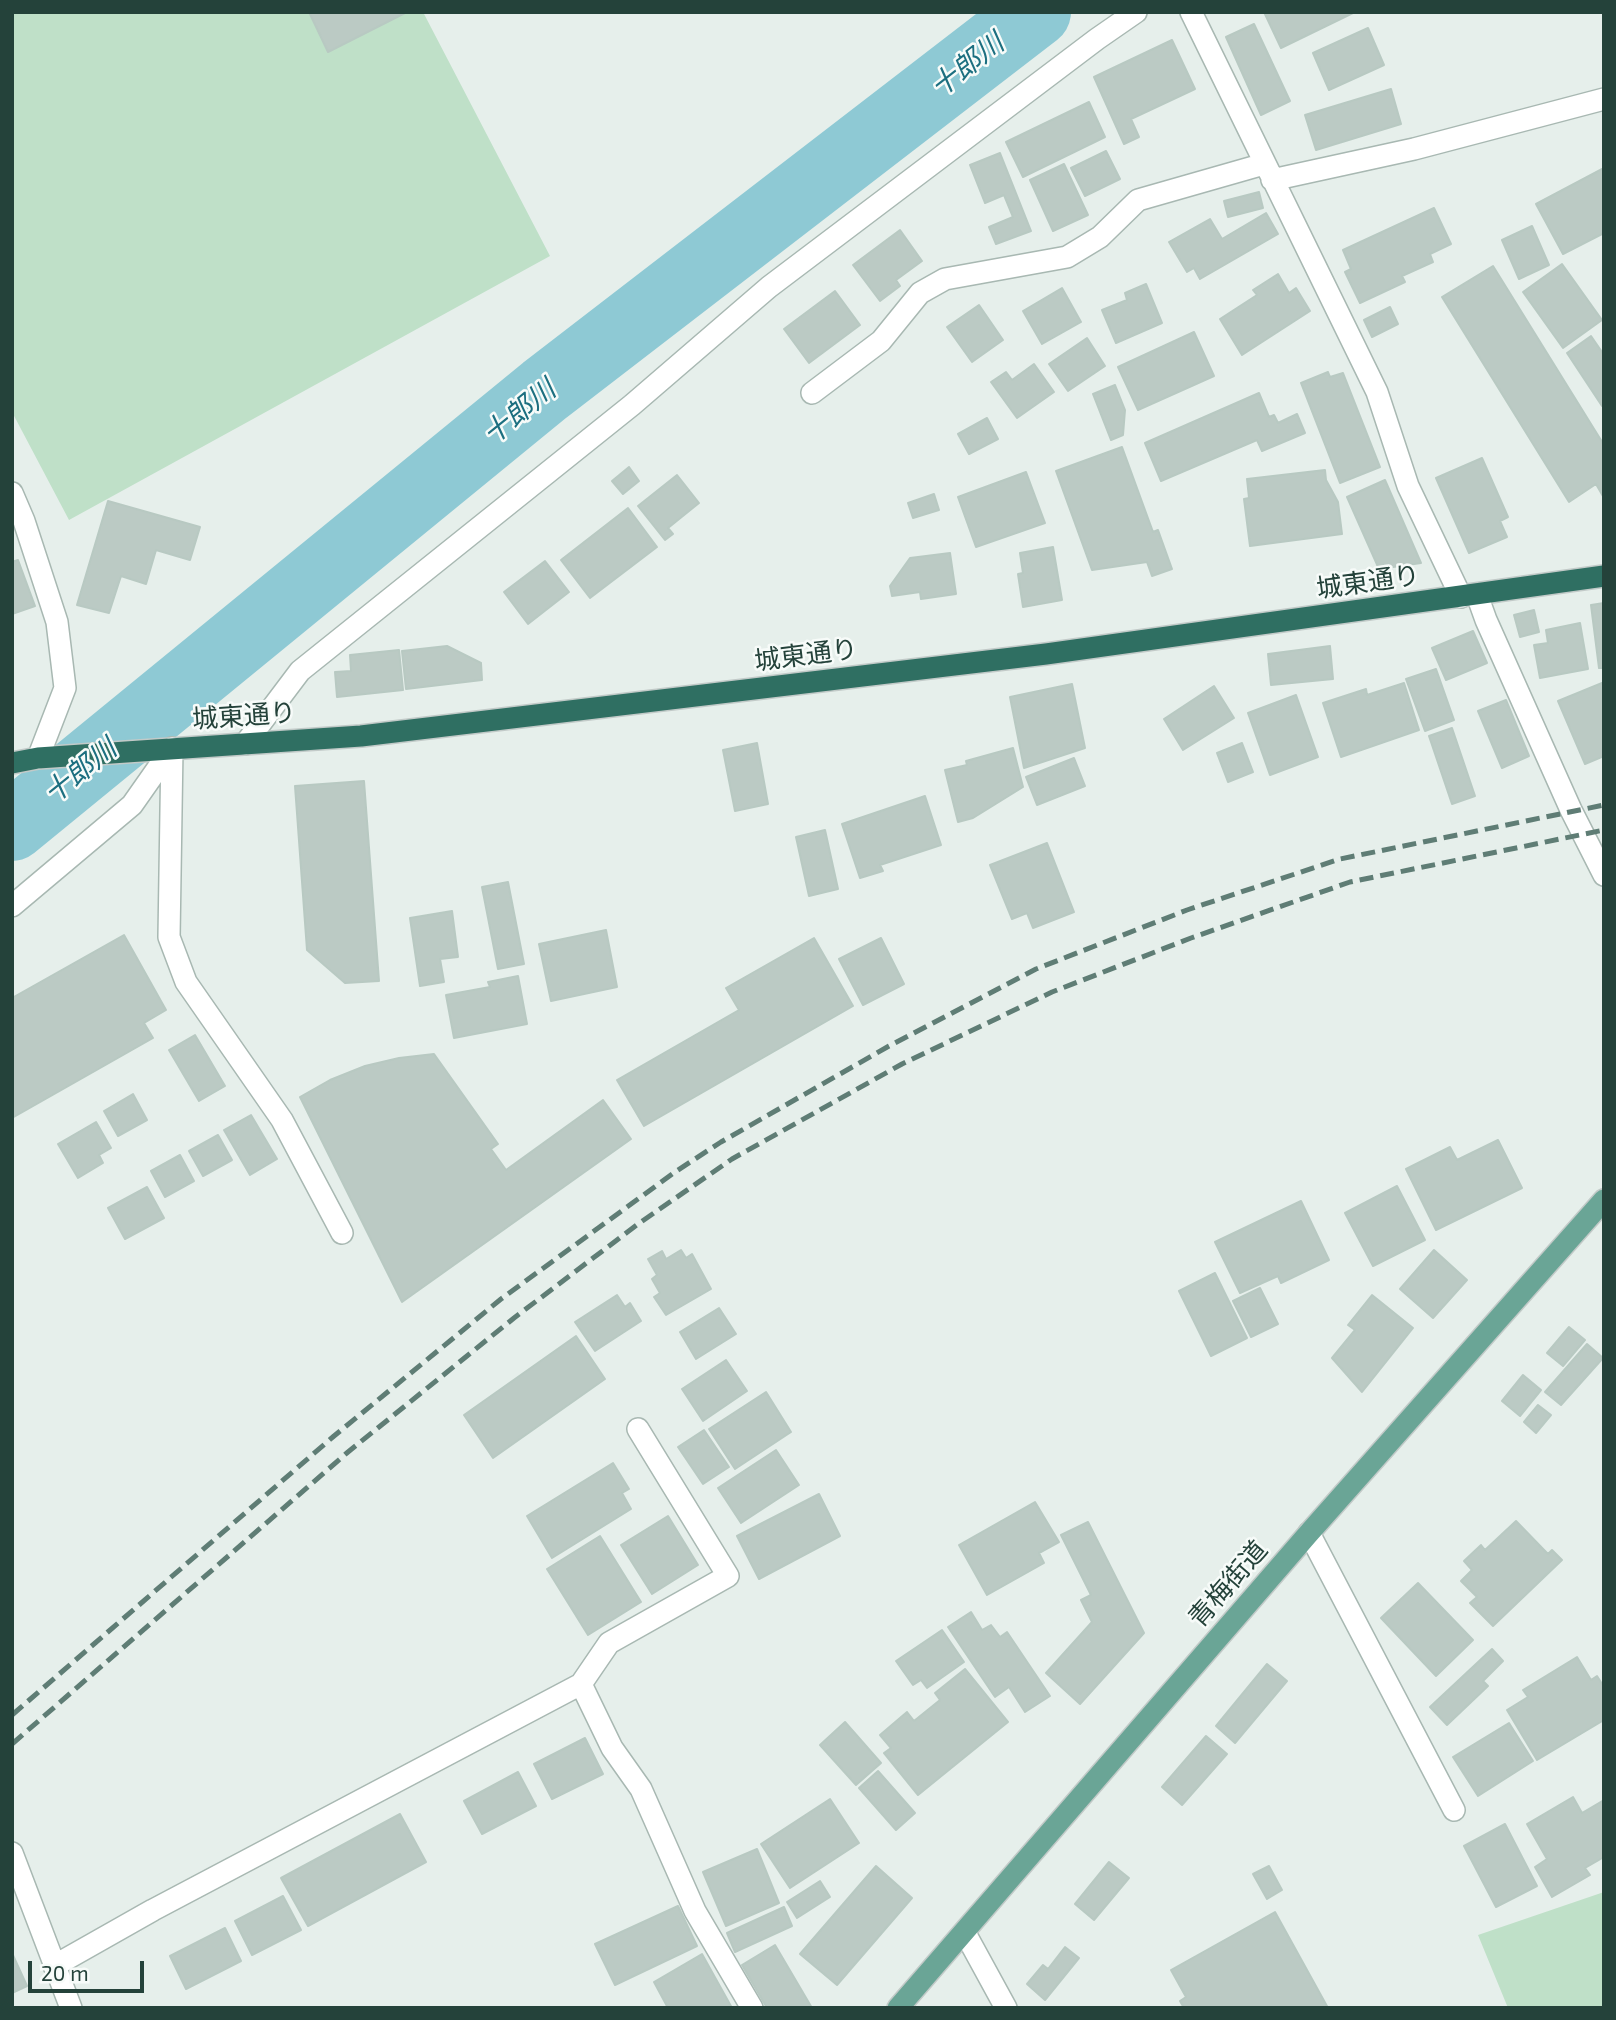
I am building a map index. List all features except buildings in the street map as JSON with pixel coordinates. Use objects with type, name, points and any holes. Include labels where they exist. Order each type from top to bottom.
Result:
[{"type":"highway","name":"城東通り","points":[[12,763],[38,758],[362,736],[979,662],[1604,576]]},
{"type":"main road","name":"青梅街道","points":[[898,2008],[1310,1533],[1604,1200]]},
{"type":"street","points":[[245,744],[300,671],[632,405],[769,287],[1136,12]]},
{"type":"street","points":[[1191,12],[1377,392],[1408,486],[1469,596],[1486,620],[1571,810],[1604,875]]},
{"type":"street","points":[[812,393],[881,341],[919,293],[945,279],[1067,257],[1100,237],[1138,200],[1268,172],[1414,149],[1604,99]]},
{"type":"street","points":[[12,493],[24,521],[57,622],[65,688],[38,758]]},
{"type":"street","points":[[12,906],[132,805],[172,748]]},
{"type":"street","points":[[172,748],[169,937],[186,982],[282,1120],[342,1233]]},
{"type":"street","points":[[54,1966],[153,1910],[581,1684],[609,1643],[728,1576],[638,1429]]},
{"type":"street","points":[[1310,1533],[1454,1810]]},
{"type":"street","points":[[581,1684],[612,1748],[641,1789],[695,1911],[752,2008]]},
{"type":"street","points":[[12,1853],[71,2008]]},
{"type":"street","points":[[965,1933],[1006,2008]]},
{"type":"green space","points":[[12,12],[423,12],[550,256],[69,520],[12,412]]},
{"type":"green space","points":[[1604,1892],[1604,2008],[1508,2008],[1478,1935]]},
{"type":"waterway","name":"十郎川","points":[[12,826],[545,390],[1036,12]]},
{"type":"railway","points":[[12,1715],[334,1436],[501,1299],[675,1172],[721,1142],[889,1046],[1036,969],[1187,910],[1340,859],[1604,805]]},
{"type":"railway","points":[[12,1744],[348,1452],[514,1318],[638,1224],[732,1159],[902,1064],[1052,992],[1191,938],[1350,882],[1604,830]]}]
